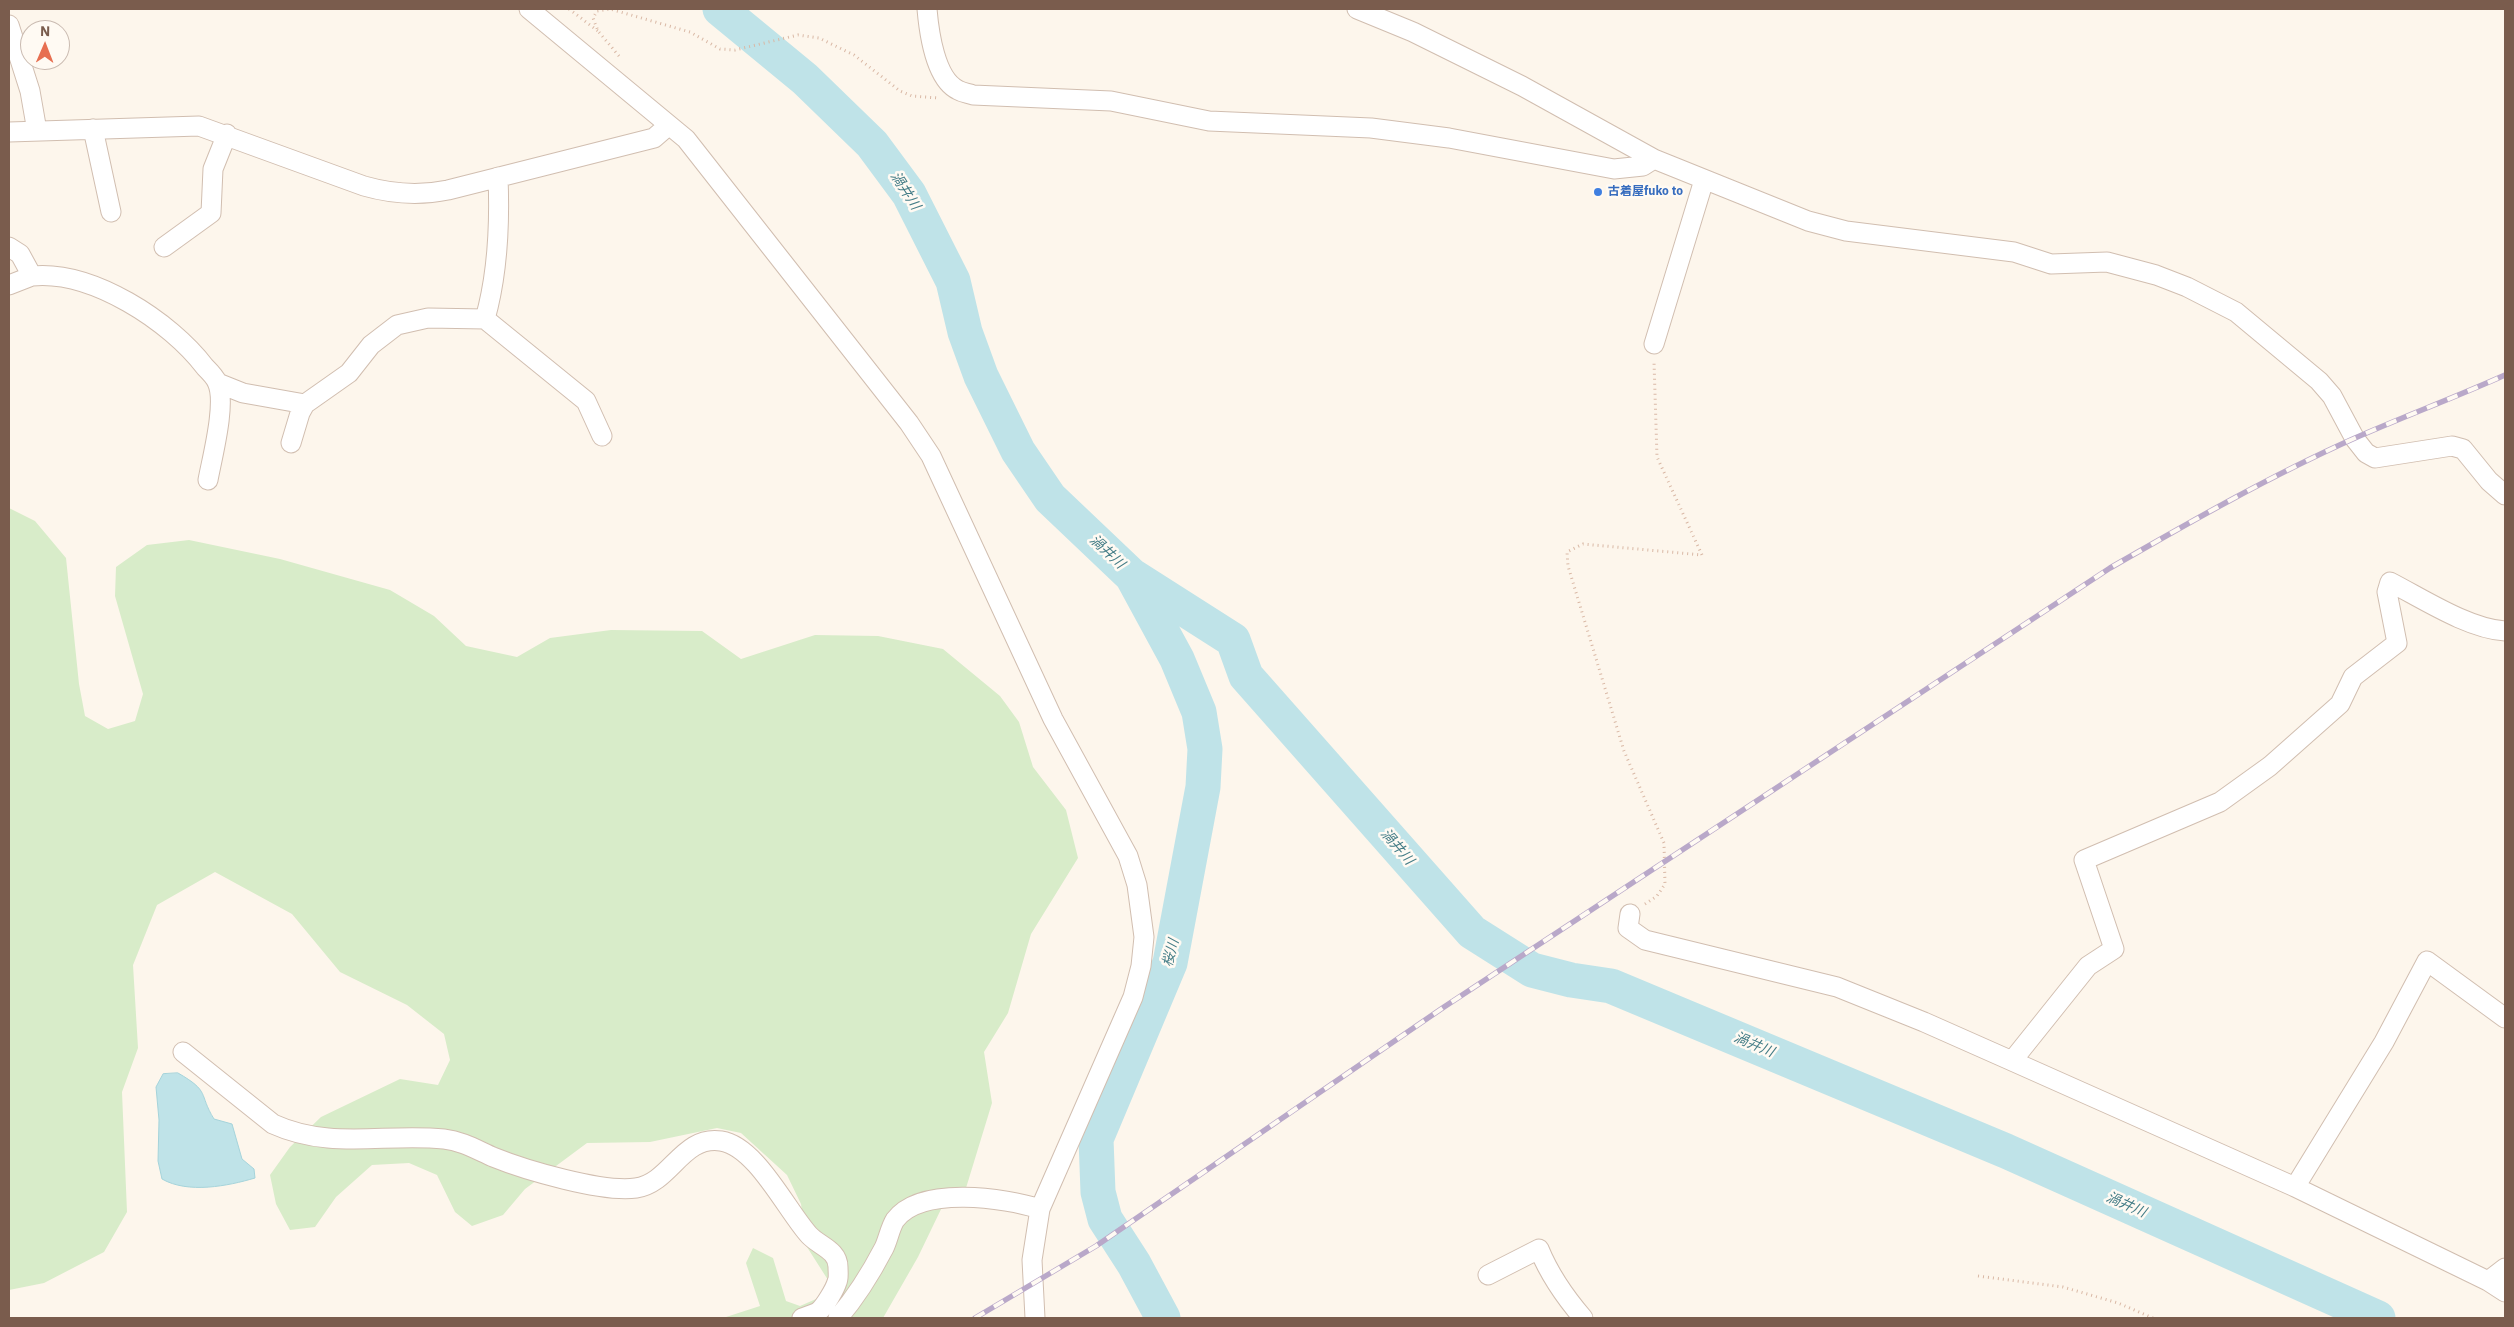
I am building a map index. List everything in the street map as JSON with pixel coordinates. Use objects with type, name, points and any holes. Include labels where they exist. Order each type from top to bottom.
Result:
[{"type":"street","points":[[529,9],[669,125],[692,147],[910,423],[931,456],[1053,719],[1130,863],[1137,885],[1144,938],[1141,966],[1135,989],[1040,1209],[1032,1260],[1035,1318]]},
{"type":"street","points":[[927,9],[928,29],[936,60],[944,75],[957,90],[973,95],[1111,101],[1209,121],[1372,128],[1449,138],[1614,170],[1643,166],[1654,159]]},
{"type":"street","points":[[1357,9],[1413,32],[1513,82],[1654,159],[1704,180],[1757,198],[1808,220],[1846,232],[2014,252],[2051,264],[2107,262],[2156,275],[2187,287],[2236,312],[2319,381],[2332,396],[2355,439],[2366,453],[2375,458],[2437,447],[2458,447],[2463,449],[2488,482],[2505,495]]},
{"type":"street","points":[[9,25],[30,91],[37,131]]},
{"type":"street","points":[[9,132],[188,125],[227,134],[382,191],[409,194],[434,193],[654,138],[669,125]]},
{"type":"street","points":[[93,129],[111,212]]},
{"type":"street","points":[[164,247],[211,213],[213,169],[227,134]]},
{"type":"street","points":[[485,319],[493,292],[497,256],[498,177]]},
{"type":"street","points":[[1654,344],[1704,180]]},
{"type":"street","points":[[9,247],[20,254],[32,276]]},
{"type":"street","points":[[9,284],[32,276],[62,277],[92,286],[128,302],[169,329],[194,352],[218,383],[243,393],[305,404]]},
{"type":"street","points":[[291,443],[300,413],[305,404],[349,373],[371,345],[397,325],[428,318],[485,319],[586,401],[602,436]]},
{"type":"street","points":[[208,480],[217,436],[218,383]]},
{"type":"street","points":[[2012,1061],[2088,966],[2114,949],[2084,860],[2220,802],[2270,766],[2340,704],[2353,677],[2397,643],[2387,592],[2390,582],[2468,621],[2491,630],[2505,631]]},
{"type":"street","points":[[1630,914],[1628,928],[1645,940],[1837,987],[1924,1022],[2295,1187],[2505,1292]]},
{"type":"street","points":[[2295,1187],[2384,1042],[2426,961],[2505,1018]]},
{"type":"street","points":[[183,1052],[273,1124],[288,1131],[320,1139],[444,1139],[465,1144],[494,1158],[584,1184],[607,1188],[636,1188],[658,1181],[682,1154],[703,1142],[722,1141],[735,1147],[762,1168],[789,1207],[795,1220],[816,1243],[832,1251],[838,1263],[837,1282],[820,1311],[802,1318]]},
{"type":"street","points":[[838,1318],[853,1301],[884,1247],[896,1220],[908,1210],[925,1202],[966,1196],[1019,1202],[1040,1209]]},
{"type":"street","points":[[1488,1275],[1539,1250],[1546,1267],[1562,1293],[1583,1318]]},
{"type":"street","points":[[2488,1282],[2505,1268]]},
{"type":"path","points":[[569,9],[598,31],[623,62]]},
{"type":"path","points":[[598,31],[593,18],[597,11],[610,9],[690,32],[720,49],[735,50],[798,35],[809,35],[854,55],[900,91],[912,96],[938,98],[949,96],[957,90]]},
{"type":"path","points":[[1630,914],[1657,896],[1665,884],[1664,843],[1624,751],[1568,566],[1567,552],[1583,544],[1702,555],[1657,457],[1654,344]]},
{"type":"path","points":[[1978,1276],[2064,1287],[2118,1303],[2153,1318]]},
{"type":"green space","points":[[9,508],[35,521],[66,558],[79,684],[85,716],[108,729],[135,721],[143,694],[115,596],[116,567],[147,545],[189,540],[280,559],[390,590],[434,616],[466,646],[517,657],[550,638],[611,630],[702,631],[741,659],[815,635],[878,636],[943,649],[1000,696],[1019,722],[1033,767],[1066,810],[1078,858],[1031,934],[1008,1013],[984,1052],[992,1103],[966,1188],[944,1203],[918,1257],[883,1318],[723,1318],[760,1306],[746,1263],[753,1248],[773,1258],[786,1301],[800,1306],[823,1296],[828,1280],[807,1247],[801,1204],[787,1175],[741,1133],[717,1128],[650,1142],[587,1143],[525,1189],[503,1215],[472,1226],[455,1212],[437,1175],[409,1163],[372,1165],[336,1197],[315,1227],[290,1230],[276,1204],[270,1175],[290,1147],[321,1117],[400,1079],[438,1085],[450,1060],[444,1034],[407,1005],[340,972],[292,914],[215,872],[157,905],[133,965],[138,1048],[122,1092],[127,1212],[104,1252],[44,1283],[9,1290]]},
{"type":"water","points":[[178,1073],[200,1089],[214,1119],[232,1124],[242,1159],[254,1169],[255,1178],[233,1184],[208,1187],[172,1184],[162,1179],[158,1161],[159,1120],[156,1087],[163,1074]]},
{"type":"waterway","name":"渦井川","points":[[720,9],[805,79],[872,144],[909,194],[953,281],[965,332],[981,376],[1018,451],[1050,498],[1131,575],[1233,640],[1246,676],[1472,932],[1532,970],[1571,980],[1611,986],[2006,1151],[2378,1318]]},
{"type":"waterway","name":"桜川","points":[[1133,578],[1177,659],[1199,712],[1205,749],[1203,787],[1170,963],[1096,1139],[1098,1192],[1105,1219],[1134,1264],[1163,1318]]},
{"type":"railway","points":[[975,1318],[1096,1246],[1444,1007],[2110,568],[2292,468],[2374,430],[2505,375]]},
{"type":"place","name":"古着屋fuko to","points":[[1598,192]]}]
